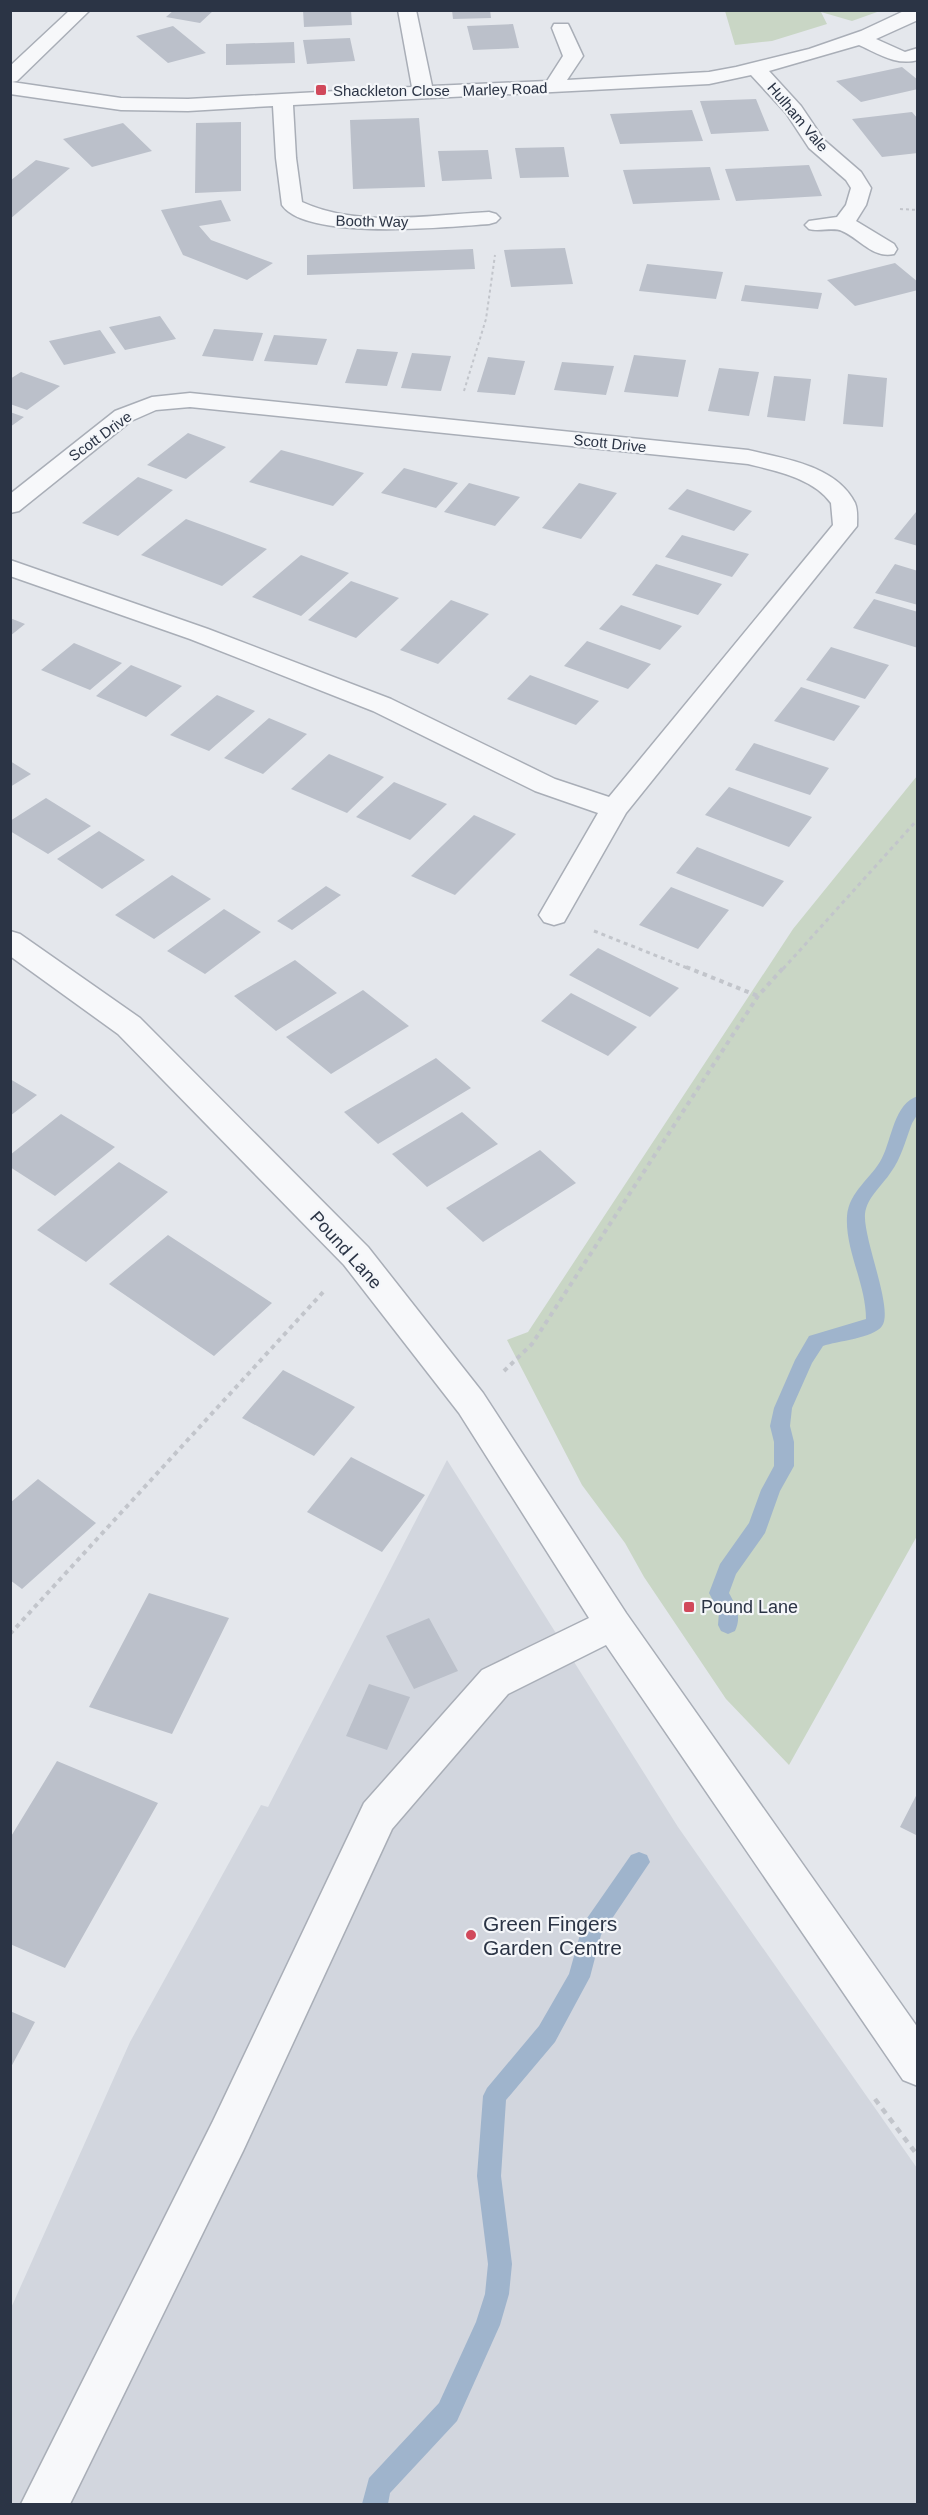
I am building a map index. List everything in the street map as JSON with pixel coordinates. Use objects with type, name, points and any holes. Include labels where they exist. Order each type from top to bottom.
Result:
[{"type":"street","points":[[10,77],[81,10]]},
{"type":"street","points":[[407,10],[423,92]]},
{"type":"street","name":"Marley Road","points":[[10,87],[121,104],[188,105],[709,78],[786,63],[859,38],[918,12]]},
{"type":"street","points":[[552,87],[573,56],[561,28]]},
{"type":"street","points":[[859,38],[904,58],[918,54]]},
{"type":"street","name":"Hulham Vale","points":[[756,69],[794,110],[816,144],[854,176],[861,188],[856,205],[844,223]]},
{"type":"street","name":"Booth Way","points":[[283,100],[286,158],[292,205],[307,214],[337,222],[489,218]]},
{"type":"street","points":[[816,225],[844,223],[886,249]]},
{"type":"street","name":"Scott Drive","points":[[10,506],[123,416],[152,404],[190,400],[748,457],[788,467],[824,482],[843,503],[845,526],[614,809],[554,915]]},
{"type":"street","points":[[10,567],[199,634],[382,705],[545,785],[614,809]]},
{"type":"street","name":"Pound Lane","points":[[10,941],[129,1026],[356,1256],[471,1403],[613,1624],[918,2065]]},
{"type":"street","points":[[45,2505],[228,2136],[378,1816],[495,1682],[613,1624]]},
{"type":"path","points":[[453,426],[486,319],[496,246],[489,218]]},
{"type":"path","points":[[471,1403],[532,1344],[758,996],[918,819]]},
{"type":"path","points":[[554,915],[758,996]]},
{"type":"path","points":[[10,1634],[356,1256]]},
{"type":"shaded area","name":"Green Fingers Garden Centre","points":[[447,1460],[678,1827],[917,2168],[917,2504],[11,2504],[11,2308],[130,2042],[261,1805],[268,1807]]},
{"type":"green space","points":[[725,10],[880,11],[852,21],[821,12],[827,24],[772,41],[735,45]]},
{"type":"green space","points":[[917,776],[917,1536],[789,1765],[726,1699],[644,1577],[625,1543],[582,1485],[507,1340],[528,1332],[793,929]]},
{"type":"building","points":[[174,10],[214,10],[200,23],[166,17]]},
{"type":"building","points":[[303,10],[351,10],[352,25],[304,27]]},
{"type":"building","points":[[452,10],[490,10],[491,18],[453,19]]},
{"type":"building","points":[[513,24],[519,48],[473,50],[467,26]]},
{"type":"building","points":[[173,26],[206,53],[168,63],[136,36]]},
{"type":"building","points":[[350,38],[355,61],[307,64],[303,40]]},
{"type":"building","points":[[294,42],[295,63],[226,65],[226,44]]},
{"type":"building","points":[[902,67],[918,80],[918,89],[861,102],[836,81]]},
{"type":"building","points":[[756,99],[769,131],[711,134],[700,101]]},
{"type":"building","points":[[692,110],[703,141],[620,144],[610,114]]},
{"type":"building","points":[[912,112],[918,119],[918,153],[882,157],[852,119]]},
{"type":"building","points":[[419,118],[425,187],[353,189],[350,120]]},
{"type":"building","points":[[241,122],[241,191],[195,193],[196,123]]},
{"type":"building","points":[[123,123],[152,151],[92,167],[63,139]]},
{"type":"building","points":[[564,147],[569,177],[520,178],[515,148]]},
{"type":"building","points":[[488,150],[492,179],[442,181],[438,151]]},
{"type":"building","points":[[36,160],[70,168],[10,219],[10,181]]},
{"type":"building","points":[[809,165],[822,196],[736,201],[725,169]]},
{"type":"building","points":[[710,167],[720,200],[633,204],[623,170]]},
{"type":"building","points":[[221,200],[231,221],[199,226],[211,240],[273,263],[247,280],[183,255],[161,210]]},
{"type":"building","points":[[565,248],[573,284],[511,287],[504,250]]},
{"type":"building","points":[[473,249],[475,269],[307,275],[307,255]]},
{"type":"building","points":[[895,263],[918,282],[918,290],[855,306],[827,280]]},
{"type":"building","points":[[647,264],[723,272],[716,299],[639,291]]},
{"type":"building","points":[[745,285],[822,293],[818,309],[741,301]]},
{"type":"building","points":[[160,316],[176,339],[125,350],[109,327]]},
{"type":"building","points":[[214,329],[263,333],[253,361],[202,356]]},
{"type":"building","points":[[100,330],[116,353],[64,365],[49,341]]},
{"type":"building","points":[[274,335],[327,339],[317,365],[264,361]]},
{"type":"building","points":[[357,349],[398,352],[387,386],[345,383]]},
{"type":"building","points":[[412,353],[451,356],[441,391],[401,388]]},
{"type":"building","points":[[634,355],[686,360],[678,397],[624,392]]},
{"type":"building","points":[[488,357],[525,361],[515,395],[477,392]]},
{"type":"building","points":[[562,362],[614,366],[606,395],[554,390]]},
{"type":"building","points":[[719,368],[759,372],[749,416],[708,411]]},
{"type":"building","points":[[21,372],[60,386],[27,410],[10,404],[10,379]]},
{"type":"building","points":[[848,374],[887,378],[883,427],[843,424]]},
{"type":"building","points":[[774,376],[811,379],[805,421],[767,417]]},
{"type":"building","points":[[10,412],[24,417],[10,427]]},
{"type":"building","points":[[188,433],[226,447],[186,479],[147,465]]},
{"type":"building","points":[[281,450],[364,473],[333,506],[249,482]]},
{"type":"building","points":[[404,468],[458,483],[436,508],[381,493]]},
{"type":"building","points":[[138,477],[173,490],[118,536],[82,523]]},
{"type":"building","points":[[469,483],[520,497],[495,526],[444,512]]},
{"type":"building","points":[[579,483],[617,493],[581,539],[542,528]]},
{"type":"building","points":[[687,489],[752,511],[734,531],[668,509]]},
{"type":"building","points":[[916,512],[918,546],[894,539]]},
{"type":"building","points":[[186,519],[267,549],[222,586],[141,555]]},
{"type":"building","points":[[682,535],[749,554],[732,577],[665,557]]},
{"type":"building","points":[[301,555],[349,573],[301,616],[252,597]]},
{"type":"building","points":[[656,564],[722,584],[698,615],[632,595]]},
{"type":"building","points":[[895,564],[918,571],[918,605],[875,593]]},
{"type":"building","points":[[351,581],[399,598],[356,638],[308,620]]},
{"type":"building","points":[[874,599],[918,612],[918,648],[853,628]]},
{"type":"building","points":[[451,600],[489,614],[438,664],[400,650]]},
{"type":"building","points":[[621,605],[682,626],[660,650],[599,629]]},
{"type":"building","points":[[10,618],[25,624],[10,636]]},
{"type":"building","points":[[587,641],[651,664],[628,689],[564,666]]},
{"type":"building","points":[[74,643],[122,663],[90,690],[41,670]]},
{"type":"building","points":[[831,647],[889,665],[865,699],[806,680]]},
{"type":"building","points":[[131,665],[182,686],[146,717],[96,696]]},
{"type":"building","points":[[530,675],[599,701],[576,725],[507,699]]},
{"type":"building","points":[[801,687],[860,706],[834,741],[774,721]]},
{"type":"building","points":[[217,695],[255,711],[209,751],[170,735]]},
{"type":"building","points":[[269,718],[307,734],[263,774],[224,758]]},
{"type":"building","points":[[754,743],[829,768],[810,795],[735,770]]},
{"type":"building","points":[[329,754],[384,777],[347,813],[291,789]]},
{"type":"building","points":[[10,761],[31,774],[10,787]]},
{"type":"building","points":[[394,782],[447,804],[410,840],[356,817]]},
{"type":"building","points":[[729,787],[812,817],[789,847],[705,815]]},
{"type":"building","points":[[46,798],[91,826],[48,854],[10,831],[10,821]]},
{"type":"building","points":[[474,815],[516,834],[455,895],[411,876]]},
{"type":"building","points":[[99,831],[145,860],[102,889],[57,859]]},
{"type":"building","points":[[697,847],[784,881],[763,907],[676,873]]},
{"type":"building","points":[[172,875],[211,899],[154,939],[115,915]]},
{"type":"building","points":[[326,886],[341,895],[292,930],[277,921]]},
{"type":"building","points":[[671,887],[729,910],[698,949],[639,925]]},
{"type":"building","points":[[224,909],[261,932],[205,974],[167,951]]},
{"type":"building","points":[[598,948],[679,988],[650,1017],[569,975]]},
{"type":"building","points":[[295,960],[337,993],[276,1031],[234,996]]},
{"type":"building","points":[[363,990],[409,1026],[331,1074],[286,1037]]},
{"type":"building","points":[[571,993],[637,1027],[608,1056],[541,1021]]},
{"type":"building","points":[[436,1058],[471,1088],[378,1144],[344,1112]]},
{"type":"building","points":[[10,1079],[37,1095],[10,1116]]},
{"type":"building","points":[[462,1112],[498,1144],[427,1187],[392,1154]]},
{"type":"building","points":[[61,1114],[115,1147],[55,1196],[10,1167],[10,1155]]},
{"type":"building","points":[[540,1150],[576,1183],[483,1242],[446,1208]]},
{"type":"building","points":[[119,1162],[168,1192],[86,1262],[37,1230]]},
{"type":"building","points":[[168,1235],[272,1303],[214,1356],[109,1284]]},
{"type":"building","points":[[283,1370],[355,1407],[314,1456],[242,1418]]},
{"type":"building","points":[[351,1457],[425,1495],[382,1552],[307,1512]]},
{"type":"building","points":[[38,1479],[96,1523],[22,1589],[10,1580],[10,1503]]},
{"type":"building","points":[[149,1593],[229,1618],[172,1734],[89,1707]]},
{"type":"building","points":[[429,1618],[458,1671],[414,1689],[386,1636]]},
{"type":"building","points":[[369,1684],[410,1697],[387,1750],[346,1736]]},
{"type":"building","points":[[57,1761],[158,1803],[65,1968],[10,1944],[10,1838]]},
{"type":"building","points":[[918,1792],[918,1836],[900,1827]]},
{"type":"building","points":[[10,2011],[35,2022],[10,2069]]},
{"type":"waterway","points":[[728,1625],[729,1612],[719,1593],[727,1570],[758,1527],[771,1490],[784,1466],[784,1442],[780,1426],[783,1408],[804,1360],[816,1341],[834,1334],[859,1330],[875,1323],[871,1286],[858,1236],[856,1213],[858,1204],[867,1189],[890,1160],[906,1117],[918,1102]]},
{"type":"waterway","points":[[375,2504],[378,2487],[448,2412],[488,2325],[497,2294],[500,2264],[489,2176],[495,2096],[547,2034],[579,1977],[591,1931],[639,1862]]},
{"type":"place","name":"Shackleton Close","points":[[321,90]]},
{"type":"place","name":"Pound Lane","points":[[689,1607]]},
{"type":"place","name":"Green Fingers Garden Centre","points":[[471,1935]]}]
